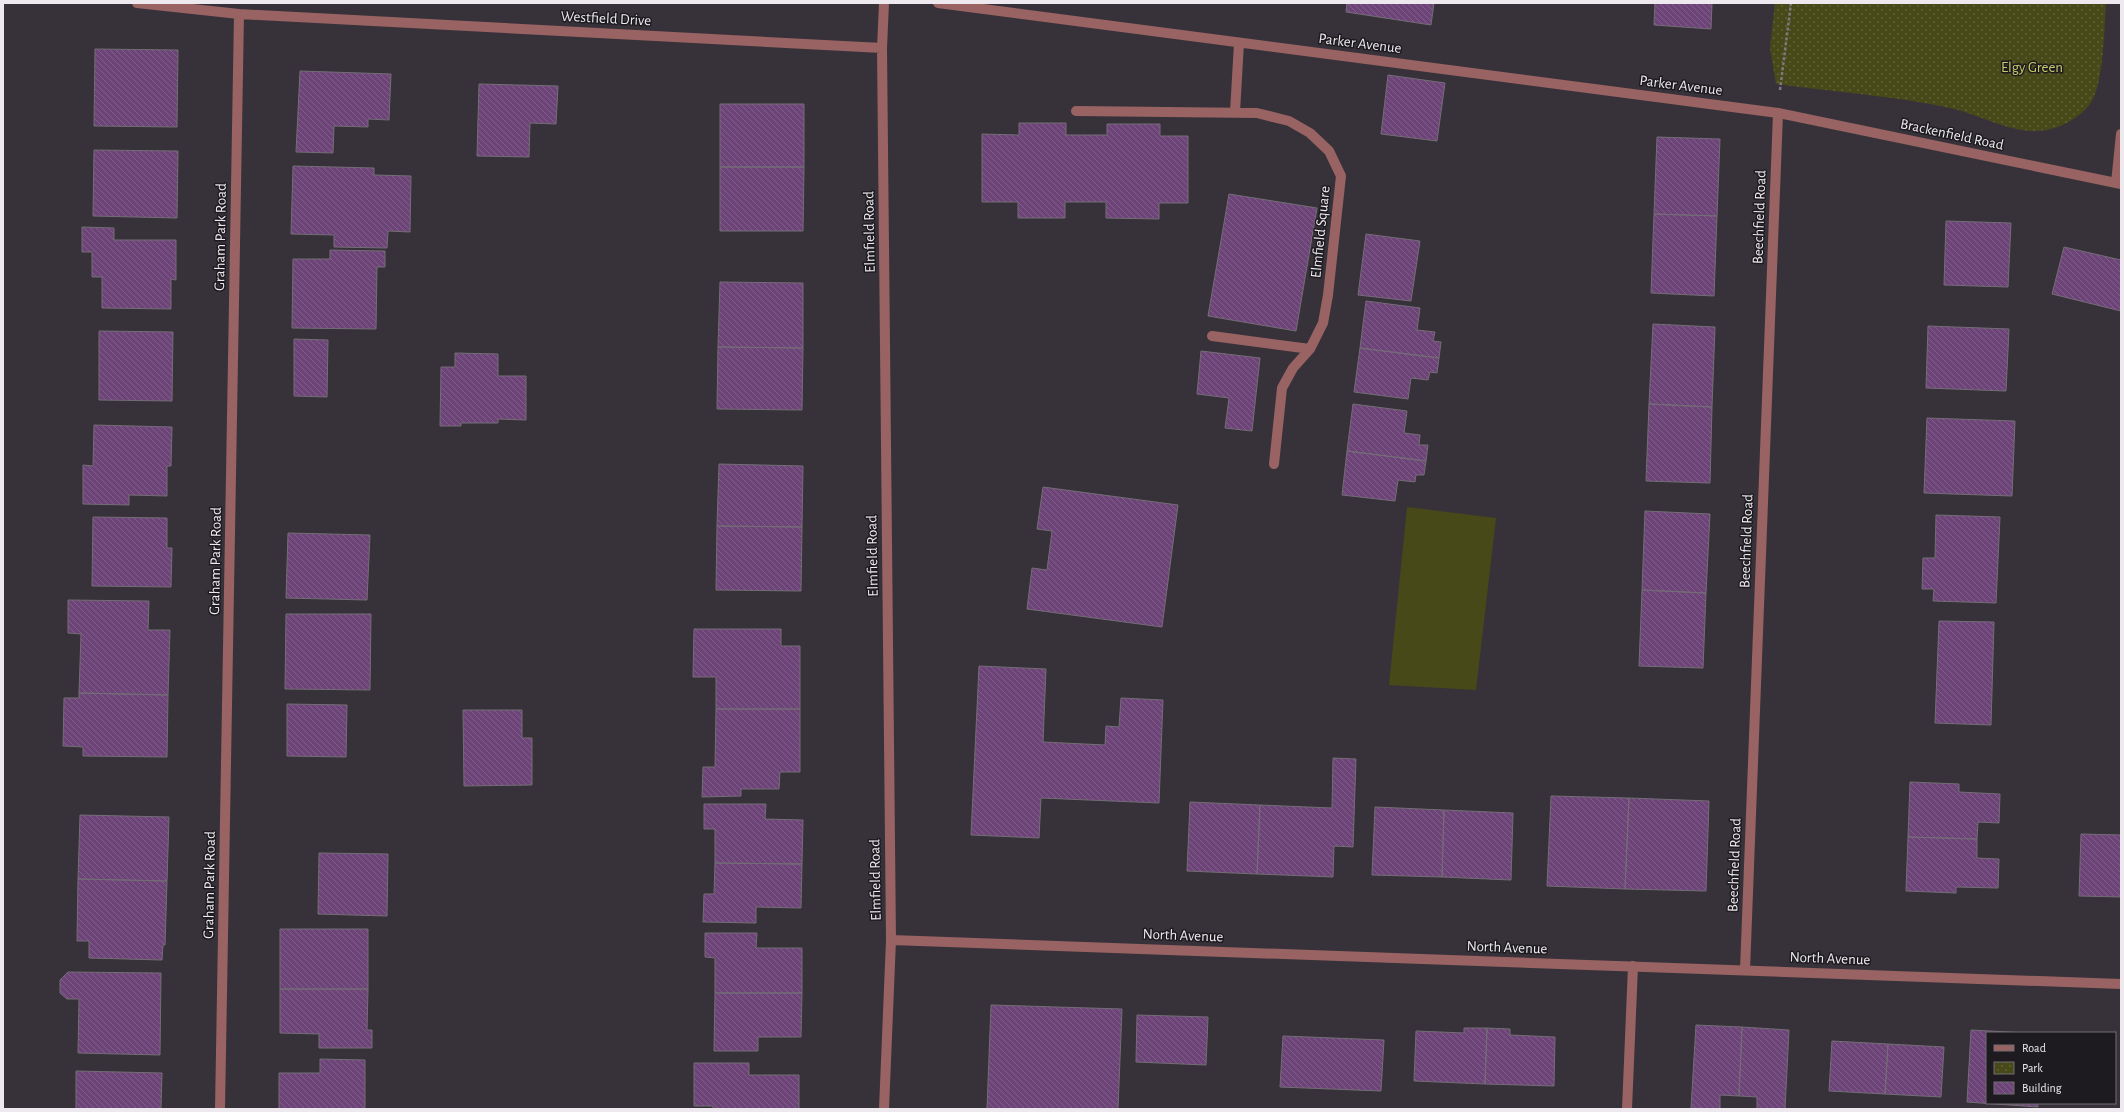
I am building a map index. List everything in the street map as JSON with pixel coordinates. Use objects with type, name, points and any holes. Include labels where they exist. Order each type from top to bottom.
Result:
[{"type":"street","name":"Westfield Drive","points":[[137,3],[239,14],[882,48]]},
{"type":"street","name":"Elmfield Road","points":[[884,3],[882,48],[891,940],[884,1109]]},
{"type":"street","name":"Parker Avenue","points":[[938,3],[1778,113]]},
{"type":"street","name":"Graham Park Road","points":[[220,1109],[239,14]]},
{"type":"street","points":[[1235,112],[1238,43]]},
{"type":"street","name":"Elmfield Square","points":[[1076,111],[1257,113],[1289,121],[1310,133],[1329,150],[1341,176],[1328,295],[1323,323],[1310,349],[1293,368],[1282,388],[1274,464]]},
{"type":"street","name":"Brackenfield Road","points":[[1778,113],[2119,183]]},
{"type":"street","name":"Beechfield Road","points":[[1745,970],[1778,113]]},
{"type":"street","points":[[2119,183],[2121,134]]},
{"type":"street","points":[[1212,336],[1310,349]]},
{"type":"street","name":"North Avenue","points":[[891,940],[2121,984]]},
{"type":"street","points":[[1627,1109],[1633,966]]},
{"type":"path","points":[[1778,113],[1792,3]]},
{"type":"green space","name":"Elgy Green","points":[[1775,3],[2106,3],[2101,70],[2098,84],[2095,95],[2090,104],[2073,120],[2058,127],[2035,131],[2013,128],[1961,111],[1929,104],[1885,97],[1776,84],[1770,48]]},
{"type":"green space","points":[[1407,507],[1496,518],[1476,690],[1389,685]]},
{"type":"building","points":[[1347,3],[1434,3],[1431,25],[1346,12]]},
{"type":"building","points":[[1655,3],[1712,3],[1711,29],[1654,25]]},
{"type":"building","points":[[95,49],[178,50],[177,127],[94,126]]},
{"type":"building","points":[[300,71],[391,74],[389,120],[368,119],[368,127],[334,126],[333,153],[296,152]]},
{"type":"building","points":[[1388,75],[1445,83],[1437,141],[1381,134]]},
{"type":"building","points":[[479,84],[558,86],[556,124],[530,123],[529,157],[477,156]]},
{"type":"building","points":[[720,104],[804,104],[804,167],[720,167]]},
{"type":"building","points":[[1019,123],[1066,123],[1066,135],[1107,135],[1107,124],[1160,124],[1160,136],[1188,136],[1188,203],[1159,203],[1159,219],[1106,218],[1106,202],[1065,202],[1065,218],[1018,218],[1018,202],[982,202],[982,134],[1019,135]]},
{"type":"building","points":[[1657,137],[1720,139],[1717,216],[1654,214]]},
{"type":"building","points":[[94,150],[178,151],[177,218],[93,216]]},
{"type":"building","points":[[293,166],[374,168],[374,175],[411,176],[410,232],[388,231],[387,248],[334,247],[334,235],[291,234]]},
{"type":"building","points":[[720,167],[804,167],[803,231],[720,231]]},
{"type":"building","points":[[1229,194],[1317,208],[1296,331],[1208,316]]},
{"type":"building","points":[[1654,214],[1717,216],[1714,296],[1651,293]]},
{"type":"building","points":[[1946,221],[2011,223],[2008,287],[1944,285]]},
{"type":"building","points":[[82,227],[114,228],[114,240],[176,240],[176,280],[171,279],[171,309],[102,308],[102,277],[92,277],[92,252],[82,252]]},
{"type":"building","points":[[1366,234],[1420,241],[1411,301],[1358,295]]},
{"type":"building","points":[[2064,247],[2121,260],[2121,311],[2052,294]]},
{"type":"building","points":[[330,250],[385,251],[385,267],[377,267],[376,329],[292,328],[293,259],[330,259]]},
{"type":"building","points":[[720,282],[803,283],[803,348],[718,347]]},
{"type":"building","points":[[1366,301],[1420,308],[1417,330],[1435,332],[1433,341],[1441,342],[1439,358],[1360,348]]},
{"type":"building","points":[[1653,324],[1715,327],[1712,407],[1649,404]]},
{"type":"building","points":[[1928,326],[2009,329],[2006,391],[1926,388]]},
{"type":"building","points":[[99,331],[173,332],[172,401],[99,400]]},
{"type":"building","points":[[294,339],[328,340],[327,397],[294,396]]},
{"type":"building","points":[[718,347],[803,348],[802,410],[717,409]]},
{"type":"building","points":[[1360,348],[1439,358],[1437,373],[1430,372],[1428,380],[1411,378],[1408,399],[1354,392]]},
{"type":"building","points":[[1201,351],[1260,358],[1252,431],[1225,428],[1229,398],[1197,394]]},
{"type":"building","points":[[455,353],[498,354],[498,376],[526,376],[526,420],[498,419],[498,423],[461,423],[461,426],[440,426],[441,367],[455,367]]},
{"type":"building","points":[[1353,404],[1407,411],[1404,433],[1420,435],[1419,445],[1428,445],[1426,461],[1347,451]]},
{"type":"building","points":[[1649,404],[1712,407],[1710,483],[1646,481]]},
{"type":"building","points":[[1927,418],[2015,421],[2012,496],[1924,493]]},
{"type":"building","points":[[94,425],[172,427],[171,466],[167,466],[167,496],[129,495],[129,505],[83,504],[83,465],[93,466]]},
{"type":"building","points":[[1347,451],[1426,461],[1424,475],[1416,475],[1415,482],[1398,480],[1395,501],[1342,495]]},
{"type":"building","points":[[719,464],[803,466],[802,527],[717,526]]},
{"type":"building","points":[[1043,487],[1178,505],[1162,627],[1027,609],[1032,568],[1047,570],[1052,531],[1037,529]]},
{"type":"building","points":[[1645,511],[1710,514],[1706,593],[1642,590]]},
{"type":"building","points":[[1936,515],[2000,517],[1996,603],[1933,601],[1934,589],[1922,589],[1923,558],[1935,558]]},
{"type":"building","points":[[93,517],[167,518],[167,548],[172,548],[171,587],[92,586]]},
{"type":"building","points":[[717,526],[802,527],[801,591],[716,590]]},
{"type":"building","points":[[288,533],[370,535],[367,600],[286,598]]},
{"type":"building","points":[[1642,590],[1706,593],[1703,668],[1639,666]]},
{"type":"building","points":[[68,600],[149,601],[148,630],[170,630],[168,695],[79,693],[81,634],[68,633]]},
{"type":"building","points":[[286,614],[371,614],[370,690],[285,689]]},
{"type":"building","points":[[1939,621],[1994,622],[1991,725],[1935,723]]},
{"type":"building","points":[[694,629],[781,629],[781,646],[800,646],[800,709],[716,709],[716,677],[693,677]]},
{"type":"building","points":[[979,666],[1046,669],[1043,742],[1105,745],[1106,726],[1119,727],[1121,698],[1163,700],[1159,803],[1041,798],[1039,838],[971,835]]},
{"type":"building","points":[[79,693],[168,695],[167,757],[83,756],[83,747],[63,746],[64,698],[79,698]]},
{"type":"building","points":[[287,704],[347,705],[346,757],[287,756]]},
{"type":"building","points":[[716,709],[800,709],[800,772],[780,772],[779,789],[741,789],[741,796],[702,797],[703,767],[715,767]]},
{"type":"building","points":[[463,710],[522,710],[522,738],[532,738],[532,785],[464,786]]},
{"type":"building","points":[[1333,758],[1356,759],[1353,847],[1334,846],[1333,877],[1257,874],[1260,805],[1332,808]]},
{"type":"building","points":[[1910,782],[1959,784],[1959,792],[2000,794],[1999,823],[1978,822],[1977,839],[1908,837]]},
{"type":"building","points":[[1551,796],[1629,798],[1625,889],[1547,886]]},
{"type":"building","points":[[1629,798],[1709,801],[1706,891],[1625,889]]},
{"type":"building","points":[[1190,802],[1260,805],[1257,874],[1187,871]]},
{"type":"building","points":[[704,804],[766,804],[765,819],[803,820],[802,864],[715,863],[715,829],[704,829]]},
{"type":"building","points":[[1375,807],[1444,810],[1442,877],[1372,875]]},
{"type":"building","points":[[1444,810],[1513,813],[1511,880],[1442,877]]},
{"type":"building","points":[[80,815],[169,817],[167,881],[78,879]]},
{"type":"building","points":[[2081,834],[2121,835],[2121,897],[2079,896]]},
{"type":"building","points":[[1908,837],[1977,839],[1977,858],[1999,859],[1998,888],[1956,887],[1956,893],[1906,891]]},
{"type":"building","points":[[319,853],[388,854],[387,916],[318,914]]},
{"type":"building","points":[[715,863],[802,864],[801,908],[756,907],[756,923],[703,922],[704,894],[714,894]]},
{"type":"building","points":[[78,879],[167,881],[165,945],[163,945],[162,960],[89,958],[89,941],[77,941]]},
{"type":"building","points":[[280,929],[368,929],[368,989],[280,989]]},
{"type":"building","points":[[705,933],[757,933],[756,948],[802,948],[802,993],[715,993],[715,958],[705,957]]},
{"type":"building","points":[[68,972],[161,973],[160,1055],[78,1053],[79,999],[67,999],[60,993],[60,980]]},
{"type":"building","points":[[280,989],[368,989],[367,1030],[372,1030],[372,1048],[319,1048],[319,1034],[280,1033]]},
{"type":"building","points":[[715,993],[802,993],[801,1037],[758,1037],[758,1051],[714,1051]]},
{"type":"building","points":[[991,1005],[1122,1009],[1118,1109],[987,1109]]},
{"type":"building","points":[[1137,1015],[1208,1017],[1206,1065],[1136,1062]]},
{"type":"building","points":[[1696,1025],[1742,1027],[1739,1096],[1720,1095],[1720,1109],[1691,1108]]},
{"type":"building","points":[[1742,1027],[1789,1030],[1785,1109],[1757,1109],[1757,1097],[1739,1096]]},
{"type":"building","points":[[1464,1028],[1487,1028],[1485,1084],[1414,1081],[1416,1031],[1464,1033]]},
{"type":"building","points":[[1487,1028],[1510,1029],[1510,1035],[1555,1037],[1554,1086],[1485,1084]]},
{"type":"building","points":[[1971,1030],[2008,1032],[1986,1032],[1986,1103],[1967,1102]]},
{"type":"building","points":[[1283,1036],[1384,1040],[1381,1091],[1280,1087]]},
{"type":"building","points":[[1832,1041],[1888,1044],[1885,1094],[1829,1091]]},
{"type":"building","points":[[1888,1044],[1944,1047],[1941,1097],[1885,1094]]},
{"type":"building","points":[[320,1059],[365,1060],[365,1109],[279,1109],[279,1073],[320,1073]]},
{"type":"building","points":[[694,1063],[749,1063],[749,1075],[799,1075],[799,1109],[713,1109],[713,1106],[694,1106]]},
{"type":"building","points":[[76,1071],[162,1073],[161,1109],[76,1109]]},
{"type":"building","points":[[1995,1104],[2038,1104],[2038,1107]]}]
